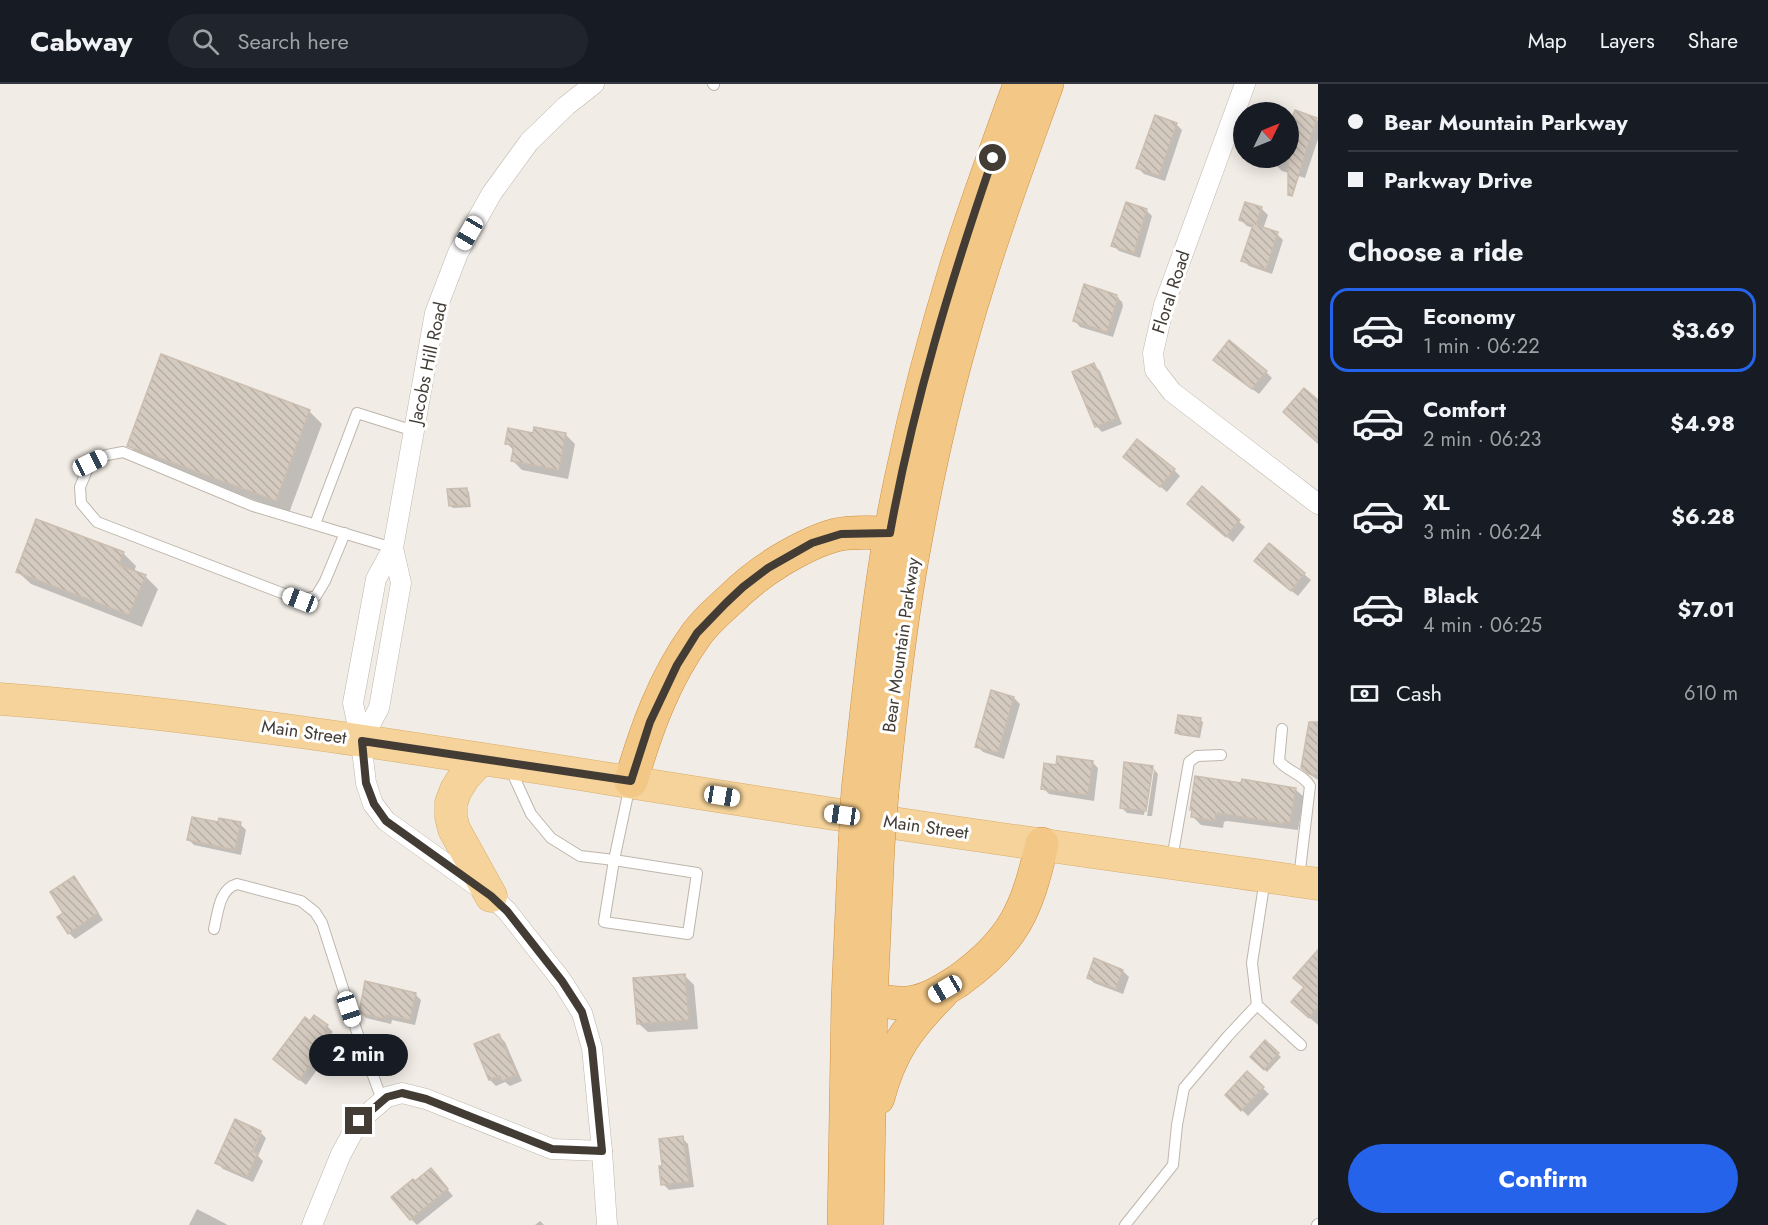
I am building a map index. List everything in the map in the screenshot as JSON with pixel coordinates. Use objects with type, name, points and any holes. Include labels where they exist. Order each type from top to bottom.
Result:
[{"type":"highway","name":"Bear Mountain Parkway","points":[[844,1225],[848,999],[870,791],[876,628],[890,533],[938,327],[963,246],[1020,84]]},
{"type":"highway","name":"Bear Mountain Parkway","points":[[870,791],[903,620],[916,537],[955,364],[979,279],[1047,84]]},
{"type":"highway","points":[[631,781],[650,722],[677,665],[697,633],[735,595],[768,568],[817,541],[846,534],[890,533]]},
{"type":"highway","name":"Bear Mountain Parkway","points":[[866,844],[871,1000],[867,1225]]},
{"type":"highway","points":[[871,1000],[906,1003],[933,997],[984,960],[1010,932],[1027,898],[1042,844]]},
{"type":"highway","points":[[868,1134],[882,1082],[898,1045],[920,1015],[945,989]]},
{"type":"main road","name":"Main Street","points":[[0,699],[179,716],[316,733],[831,814],[1308,882]]},
{"type":"main road","points":[[491,896],[454,829],[451,817],[456,790],[464,777],[494,761]]},
{"type":"street","name":"Jacobs Hill Road","points":[[594,84],[566,106],[529,142],[492,193],[458,254],[435,314],[393,548],[376,579],[353,704],[362,741],[366,783],[374,804],[386,821],[491,896],[507,911],[562,981],[582,1012],[592,1048],[608,1225]]},
{"type":"street","name":"Floral Road","points":[[1245,84],[1164,305],[1153,353],[1155,370],[1172,392],[1318,504]]},
{"type":"street","points":[[312,1225],[341,1154],[359,1121],[382,1100],[402,1093],[426,1099],[552,1149],[602,1151]]},
{"type":"lane","points":[[315,524],[357,413],[414,431]]},
{"type":"lane","points":[[345,533],[316,596],[300,600],[98,522],[81,503],[80,487],[90,463],[107,455],[123,452],[253,506],[315,524],[345,533],[393,548]]},
{"type":"lane","points":[[1282,729],[1279,761],[1284,768],[1307,780],[1310,786],[1308,882]]},
{"type":"lane","points":[[1171,863],[1189,762],[1197,756],[1221,755]]},
{"type":"lane","points":[[494,761],[551,838],[580,856],[614,860],[644,869],[670,873],[697,873],[688,934],[604,922],[614,860],[631,781]]},
{"type":"lane","points":[[1265,876],[1252,963],[1257,1005],[1301,1045]]},
{"type":"lane","points":[[214,929],[223,893],[229,886],[237,884],[301,901],[315,912],[322,923],[356,1029],[382,1100]]},
{"type":"lane","points":[[636,927],[638,914]]},
{"type":"lane","points":[[662,930],[663,918]]},
{"type":"lane","points":[[1125,1225],[1173,1165],[1184,1088],[1257,1005]]},
{"type":"building","points":[[1299,111],[1317,118],[1292,196],[1288,195],[1288,168],[1299,168]]},
{"type":"building","points":[[1155,115],[1177,123],[1159,176],[1136,168]]},
{"type":"building","points":[[1126,202],[1147,209],[1134,253],[1111,246]]},
{"type":"building","points":[[1245,202],[1262,207],[1256,225],[1278,232],[1266,269],[1241,261],[1253,225],[1239,220]]},
{"type":"building","points":[[1084,284],[1117,295],[1107,332],[1073,321]]},
{"type":"building","points":[[1229,340],[1267,371],[1252,389],[1213,360]]},
{"type":"building","points":[[161,354],[310,410],[276,501],[127,446]]},
{"type":"building","points":[[1094,363],[1117,418],[1095,427],[1072,372]]},
{"type":"building","points":[[1304,388],[1318,400],[1318,443],[1283,412]]},
{"type":"building","points":[[534,427],[566,433],[559,470],[511,461],[514,445],[505,444],[508,428],[533,433]]},
{"type":"building","points":[[1137,439],[1175,469],[1160,487],[1123,457]]},
{"type":"building","points":[[1202,486],[1240,520],[1226,537],[1187,504]]},
{"type":"building","points":[[467,488],[469,505],[449,506],[447,489]]},
{"type":"building","points":[[36,519],[124,552],[119,565],[146,575],[129,615],[16,572]]},
{"type":"building","points":[[1269,543],[1305,573],[1291,591],[1254,561]]},
{"type":"building","points":[[991,690],[1014,697],[998,753],[975,747]]},
{"type":"building","points":[[1178,715],[1201,718],[1198,736],[1175,733]]},
{"type":"building","points":[[1309,722],[1318,722],[1318,775],[1309,774],[1301,768]]},
{"type":"building","points":[[1057,756],[1093,761],[1088,795],[1041,789],[1044,763],[1056,765]]},
{"type":"building","points":[[1124,762],[1153,766],[1146,811],[1120,808]]},
{"type":"building","points":[[1195,776],[1241,783],[1242,779],[1296,788],[1290,823],[1284,822],[1284,824],[1218,813],[1215,821],[1191,817]]},
{"type":"building","points":[[192,817],[218,822],[219,818],[241,822],[235,850],[187,840]]},
{"type":"building","points":[[74,876],[98,913],[68,934],[57,917],[63,913],[50,892]]},
{"type":"building","points":[[1318,950],[1318,1007],[1309,1018],[1291,1002],[1304,987],[1293,978]]},
{"type":"building","points":[[1094,958],[1123,970],[1116,989],[1087,978]]},
{"type":"building","points":[[685,974],[689,1020],[637,1024],[633,978]]},
{"type":"building","points":[[365,981],[416,993],[410,1020],[386,1015],[385,1019],[359,1013]]},
{"type":"building","points":[[314,1015],[328,1025],[325,1028],[328,1034],[308,1060],[312,1063],[299,1080],[273,1059],[305,1017],[310,1021]]},
{"type":"building","points":[[499,1034],[517,1075],[502,1081],[500,1076],[489,1080],[474,1044]]},
{"type":"building","points":[[1265,1040],[1279,1053],[1264,1070],[1250,1057]]},
{"type":"building","points":[[1247,1071],[1264,1087],[1241,1111],[1225,1095]]},
{"type":"building","points":[[235,1119],[261,1131],[252,1151],[258,1153],[247,1177],[215,1163]]},
{"type":"building","points":[[683,1136],[689,1182],[661,1185],[659,1166],[662,1166],[659,1139]]},
{"type":"building","points":[[431,1168],[448,1189],[410,1220],[391,1197]]},
{"type":"route","points":[[359,1121],[387,1097],[402,1093],[426,1099],[552,1149],[602,1151],[592,1048],[582,1012],[562,981],[507,911],[491,896],[386,821],[374,804],[366,783],[362,741],[631,781],[650,722],[677,665],[697,633],[726,603],[768,568],[812,543],[841,534],[890,533],[900,480],[926,372],[957,264],[993,158]]}]
